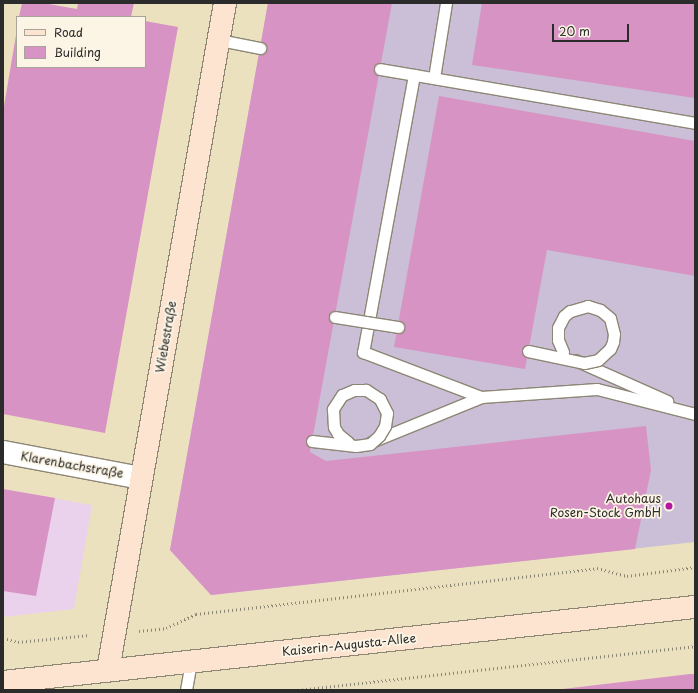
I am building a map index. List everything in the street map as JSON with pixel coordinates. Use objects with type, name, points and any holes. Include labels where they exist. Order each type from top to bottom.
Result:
[{"type":"main road","name":"Wiebestraße","points":[[108,670],[225,3]]},
{"type":"main road","name":"Kaiserin-Augusta-Allee","points":[[3,682],[695,607]]},
{"type":"street","name":"Klarenbachstraße","points":[[3,452],[142,478]]},
{"type":"lane","points":[[434,78],[446,3]]},
{"type":"lane","points":[[219,40],[260,48]]},
{"type":"lane","points":[[380,69],[695,123]]},
{"type":"lane","points":[[414,75],[363,352],[481,397]]},
{"type":"lane","points":[[528,351],[584,363],[598,360],[610,349],[614,334],[610,318],[600,310],[588,306],[570,311],[564,316],[558,328],[558,340],[563,352],[581,365],[695,413]]},
{"type":"lane","points":[[335,317],[398,327]]},
{"type":"lane","points":[[312,441],[356,446],[370,444],[383,431],[387,419],[384,405],[375,394],[366,390],[354,390],[342,395],[335,404],[332,414],[334,427],[338,434],[348,442],[367,443],[481,397],[597,389],[695,413]]},
{"type":"lane","points":[[186,690],[191,662]]},
{"type":"path","points":[[166,628],[196,614],[597,568],[627,576],[695,567]]},
{"type":"path","points":[[3,638],[18,642],[70,636]]},
{"type":"path","points":[[298,690],[695,646]]},
{"type":"shaded area","points":[[268,3],[695,3],[695,542],[211,595],[170,550]]},
{"type":"shaded area","points":[[3,489],[92,505],[74,609],[3,617]]},
{"type":"building","points":[[22,3],[43,3],[77,9],[78,3],[134,3],[131,16],[19,16]]},
{"type":"building","points":[[268,3],[392,3],[310,452],[326,461],[646,426],[651,470],[635,549],[211,595],[170,550]]},
{"type":"building","points":[[482,3],[695,3],[695,98],[472,65]]},
{"type":"building","points":[[146,21],[178,27],[105,433],[3,414],[3,112],[16,35],[16,68],[146,68]]},
{"type":"building","points":[[439,96],[695,141],[695,276],[547,250],[525,369],[394,347]]},
{"type":"building","points":[[3,489],[55,498],[36,596],[3,591]]},
{"type":"building","points":[[695,674],[695,690],[554,690]]},
{"type":"place","name":"Autohaus Rosen-Stock GmbH","points":[[669,506]]}]
